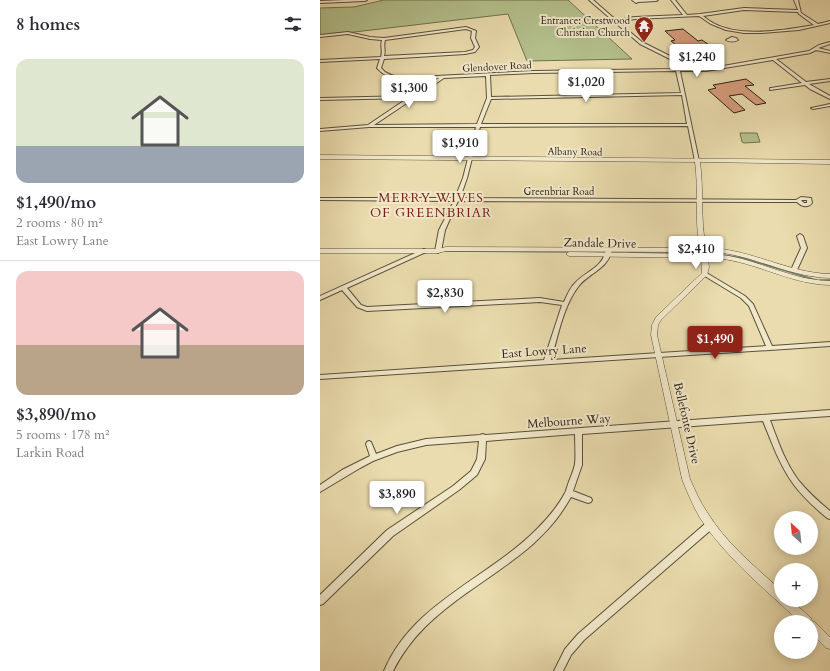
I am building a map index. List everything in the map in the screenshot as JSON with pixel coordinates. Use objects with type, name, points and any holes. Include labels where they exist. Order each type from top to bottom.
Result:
[{"type":"street","points":[[320,2],[365,0]]},
{"type":"street","points":[[591,0],[642,43],[670,58],[678,70],[700,176],[700,229],[705,252],[705,274],[743,297],[751,305],[770,348]]},
{"type":"street","points":[[634,0],[656,0]]},
{"type":"street","points":[[673,0],[686,16]]},
{"type":"street","points":[[796,0],[798,11]]},
{"type":"street","points":[[615,21],[639,17],[686,16],[753,9],[798,11],[818,25]]},
{"type":"street","points":[[700,15],[714,25],[736,31],[774,31],[830,22]]},
{"type":"street","points":[[320,36],[348,33],[368,38],[384,39],[466,28],[474,31],[473,40],[477,48],[469,53],[320,61]]},
{"type":"street","points":[[733,38],[736,31]]},
{"type":"street","points":[[384,39],[384,51],[381,57],[380,70],[389,76],[414,78],[442,77]]},
{"type":"street","name":"Glendover Road","points":[[369,126],[442,77],[540,71],[706,70],[810,52],[830,43]]},
{"type":"street","points":[[816,49],[830,52]]},
{"type":"street","points":[[774,59],[806,84],[830,98]]},
{"type":"street","points":[[438,251],[443,225],[456,199],[470,158],[478,127],[489,98],[488,74]]},
{"type":"street","points":[[771,89],[830,80]]},
{"type":"street","points":[[489,98],[684,94]]},
{"type":"street","points":[[320,99],[401,96],[411,97]]},
{"type":"street","points":[[813,108],[830,105]]},
{"type":"street","points":[[320,130],[369,126],[478,127],[690,125]]},
{"type":"street","name":"Albany Road","points":[[320,157],[830,162]]},
{"type":"street","name":"Greenbriar Road","points":[[320,199],[799,201]]},
{"type":"street","points":[[794,270],[804,248],[800,236]]},
{"type":"street","name":"Zandale Drive","points":[[320,251],[438,251],[443,254],[609,252],[737,253],[817,276],[830,276]]},
{"type":"street","points":[[320,298],[424,251]]},
{"type":"street","points":[[547,362],[566,304],[576,285],[609,252]]},
{"type":"street","name":"Zandale Drive","points":[[705,252],[732,258],[809,281],[830,283]]},
{"type":"street","name":"Bellefonte Drive","points":[[705,274],[656,322],[654,335],[673,424],[688,484],[696,504],[709,526],[729,548],[774,590]]},
{"type":"street","points":[[343,287],[359,306],[367,309],[540,300],[566,304]]},
{"type":"street","name":"East Lowry Lane","points":[[320,377],[830,344]]},
{"type":"street","name":"Melbourne Way","points":[[320,489],[347,470],[374,457],[395,449],[420,443],[483,437],[830,413]]},
{"type":"street","points":[[766,417],[788,472],[804,494],[830,516]]},
{"type":"street","points":[[388,671],[401,649],[418,627],[439,609],[540,533],[559,512],[570,493],[580,460],[579,431]]},
{"type":"street","points":[[320,601],[394,530],[456,488],[474,473],[481,459],[483,437]]},
{"type":"street","points":[[369,444],[374,457]]},
{"type":"street","points":[[570,493],[588,500]]},
{"type":"street","points":[[558,671],[568,652],[581,637],[709,526]]},
{"type":"street","points":[[791,607],[800,615]]},
{"type":"street","points":[[818,633],[830,644]]},
{"type":"green space","points":[[384,0],[568,0],[632,59],[527,61],[508,14],[320,36],[320,8],[354,7]]},
{"type":"green space","points":[[740,133],[757,133],[760,142],[744,143],[742,142]]},
{"type":"building","points":[[683,29],[698,41],[702,40],[715,49],[690,53],[685,48],[675,50],[671,46],[676,45],[671,41],[675,40],[665,31]]},
{"type":"building","points":[[746,79],[754,85],[745,86],[766,103],[756,105],[742,94],[729,96],[745,110],[734,113],[708,90],[716,88],[713,85]]},
{"type":"waterway","points":[[445,251],[569,252]]},
{"type":"waterway","points":[[629,253],[701,253]]},
{"type":"waterway","points":[[709,253],[743,258],[816,280]]},
{"type":"waterway","points":[[820,280],[830,280]]},
{"type":"place","name":"Entrance: Crestwood Christian Church","points":[[644,43]]},
{"type":"district","name":"MERRY WIVES OF GREENBRIAR","points":[[431,204]]}]
